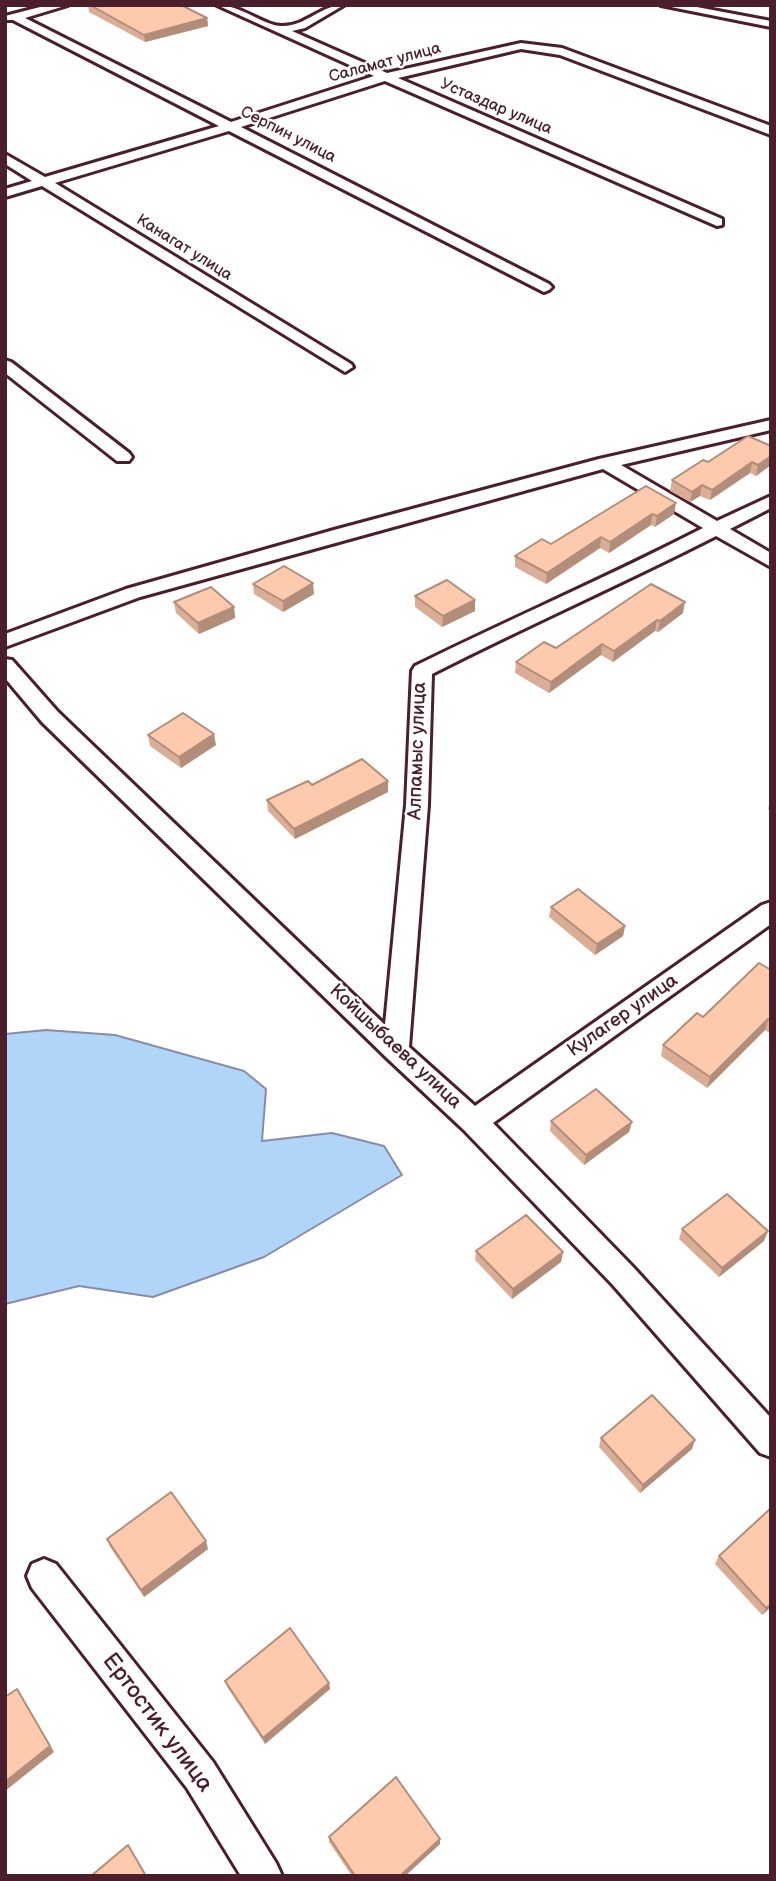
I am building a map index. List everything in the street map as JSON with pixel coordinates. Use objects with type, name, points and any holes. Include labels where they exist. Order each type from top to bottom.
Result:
[{"type":"street","points":[[10,18],[63,5]]},
{"type":"street","name":"Устаздар улица","points":[[222,5],[717,222]]},
{"type":"street","points":[[282,30],[301,26],[339,5]]},
{"type":"street","points":[[666,5],[771,24]]},
{"type":"street","name":"Серпин улица","points":[[10,18],[232,126],[544,287]]},
{"type":"street","name":"Саламат улица","points":[[5,194],[232,126],[383,77],[521,46],[562,52],[771,131]]},
{"type":"street","name":"Канагат улица","points":[[5,158],[345,367]]},
{"type":"street","points":[[5,365],[123,457]]},
{"type":"street","points":[[5,641],[133,593],[605,463],[771,425]]},
{"type":"street","points":[[605,463],[771,561]]},
{"type":"street","name":"Алпамыс улица","points":[[396,1051],[417,805],[422,671],[503,630],[618,579],[771,501]]},
{"type":"street","name":"Койшыбаева улица","points":[[5,665],[50,717],[396,1051],[474,1122],[623,1276],[771,1443]]},
{"type":"street","name":"Кулагер улица","points":[[474,1122],[771,911]]},
{"type":"street","name":"Ертостик улица","points":[[44,1577],[200,1775],[263,1876]]},
{"type":"water","points":[[46,1030],[115,1035],[244,1071],[266,1089],[262,1141],[332,1133],[384,1146],[402,1175],[264,1257],[153,1297],[79,1286],[5,1304],[5,1034]]},
{"type":"building","points":[[90,5],[181,5],[207,18],[144,35]]},
{"type":"building","points":[[748,436],[771,446],[771,456],[758,465],[752,462],[712,490],[702,485],[692,492],[672,480],[703,460],[708,462]]},
{"type":"building","points":[[646,486],[676,503],[657,516],[652,514],[610,542],[601,537],[547,573],[515,556],[542,539],[551,544]]},
{"type":"building","points":[[284,566],[313,583],[283,601],[253,584]]},
{"type":"building","points":[[447,580],[475,600],[443,616],[415,596]]},
{"type":"building","points":[[651,584],[685,602],[614,651],[602,644],[551,682],[516,662],[544,642],[556,648]]},
{"type":"building","points":[[211,587],[234,607],[198,623],[174,602]]},
{"type":"building","points":[[183,713],[214,734],[179,757],[148,735]]},
{"type":"building","points":[[362,759],[388,781],[294,829],[267,800],[308,781],[312,785]]},
{"type":"building","points":[[578,889],[625,926],[597,944],[551,907]]},
{"type":"building","points":[[759,963],[771,970],[771,1021],[768,1019],[710,1077],[663,1045],[697,1013],[703,1017]]},
{"type":"building","points":[[596,1089],[632,1122],[586,1155],[551,1121]]},
{"type":"building","points":[[727,1194],[768,1231],[722,1268],[682,1229]]},
{"type":"building","points":[[526,1215],[563,1252],[513,1289],[476,1251]]},
{"type":"building","points":[[652,1395],[695,1440],[643,1485],[601,1438]]},
{"type":"building","points":[[171,1492],[206,1541],[141,1590],[107,1539]]},
{"type":"building","points":[[771,1508],[771,1604],[766,1608],[719,1556]]},
{"type":"building","points":[[290,1628],[329,1683],[263,1738],[225,1681]]},
{"type":"building","points":[[17,1689],[50,1746],[5,1782],[5,1697]]},
{"type":"building","points":[[396,1777],[440,1839],[400,1876],[355,1876],[329,1837]]},
{"type":"building","points":[[128,1845],[146,1876],[91,1876]]}]
